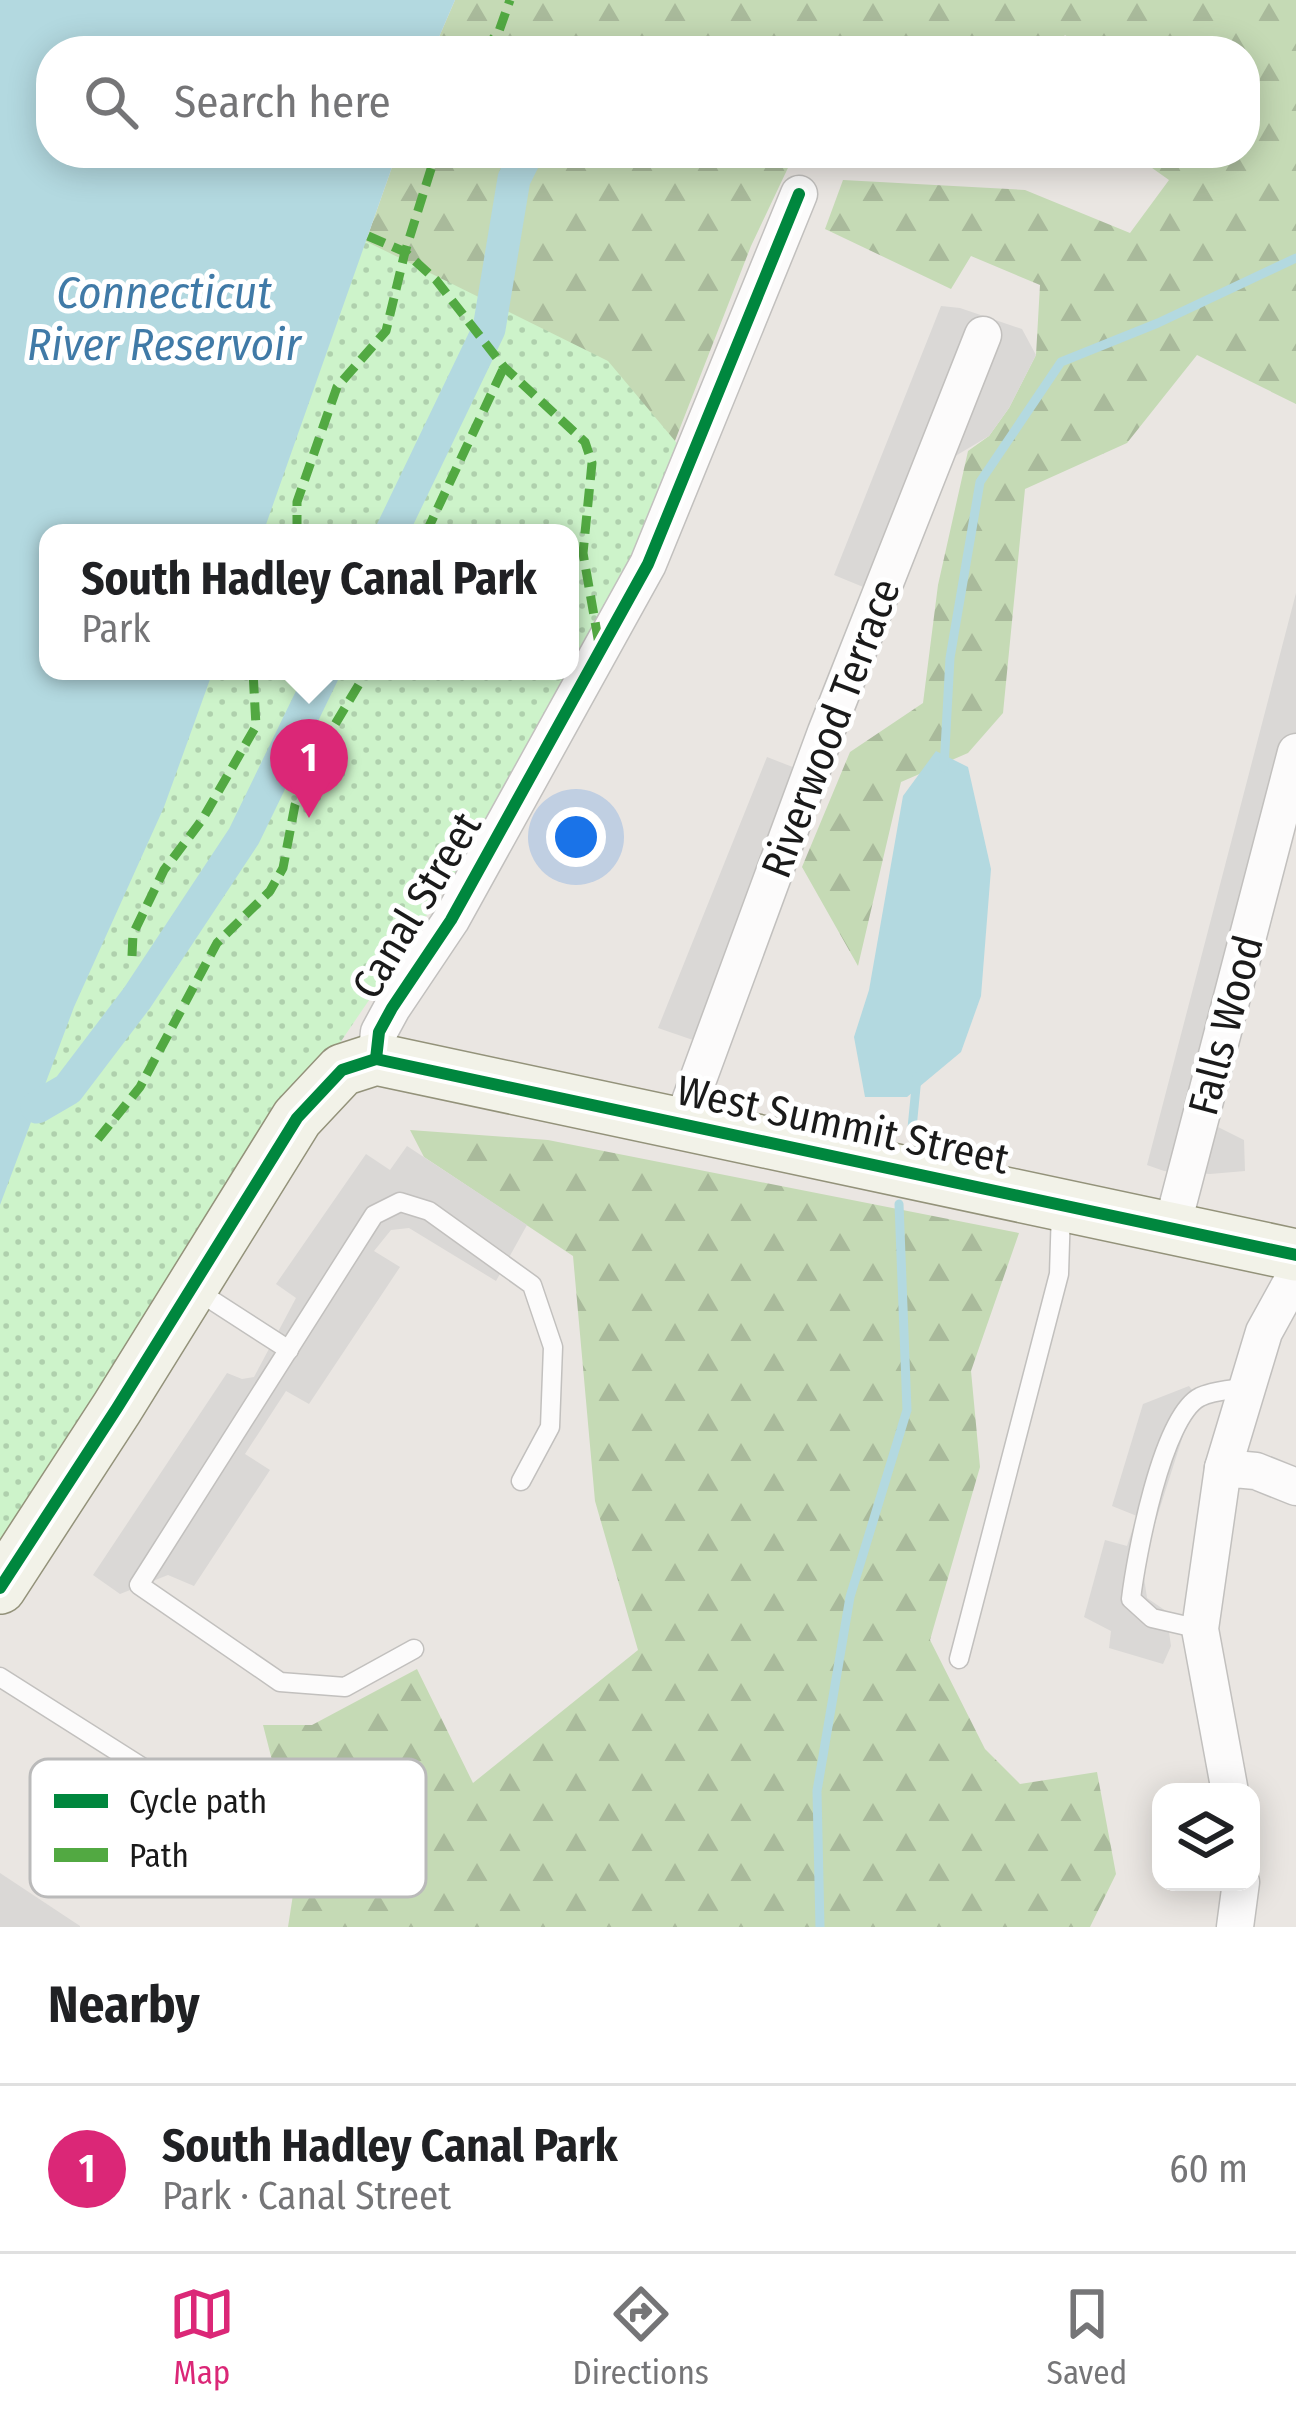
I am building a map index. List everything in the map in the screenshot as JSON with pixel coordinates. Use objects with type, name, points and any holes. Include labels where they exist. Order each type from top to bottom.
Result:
[{"type":"street","name":"Canal Street","points":[[0,1588],[297,1118],[342,1070],[376,1059],[379,1032],[451,920],[648,564],[799,194]]},
{"type":"street","name":"Riverwood Terrace","points":[[682,1123],[826,732],[983,335]]},
{"type":"street","name":"Falls Wood","points":[[1172,1227],[1296,752]]},
{"type":"street","name":"West Summit Street","points":[[376,1059],[1296,1255]]},
{"type":"street","points":[[1228,1783],[1199,1629],[1223,1468],[1264,1332],[1296,1274]]},
{"type":"street","points":[[1223,1468],[1256,1471],[1296,1487]]},
{"type":"street","points":[[1235,1927],[1240,1891]]},
{"type":"lane","points":[[414,1649],[345,1687],[280,1682],[139,1585],[374,1216],[400,1202],[429,1210],[532,1285],[553,1347],[550,1427],[521,1481]]},
{"type":"lane","points":[[959,1659],[1059,1274],[1061,1205]]},
{"type":"lane","points":[[192,1287],[289,1350]]},
{"type":"lane","points":[[1199,1629],[1152,1618],[1131,1599],[1137,1549],[1176,1421],[1199,1397],[1247,1386]]},
{"type":"lane","points":[[0,1677],[129,1759]]},
{"type":"green space","points":[[455,0],[1296,0],[1296,404],[1197,355],[1127,443],[1025,489],[1003,713],[968,753],[901,782],[858,966],[802,867],[850,752],[923,703],[938,585],[968,451],[989,436],[1009,408],[1036,355],[1040,285],[971,256],[951,289],[825,229],[843,180],[1025,190],[1130,233],[1169,180],[1152,168],[1260,168],[1260,36],[439,36]]},
{"type":"green space","points":[[392,168],[788,168],[751,246],[630,556],[579,536],[579,524],[266,524]]},
{"type":"green space","points":[[331,224],[608,361],[691,460],[573,700],[208,1237],[0,1587],[0,1201],[177,680],[579,680],[579,524],[232,524]]},
{"type":"green space","points":[[410,1130],[548,1140],[1019,1233],[971,1371],[980,1467],[930,1640],[985,1749],[1020,1784],[1097,1772],[1116,1874],[1090,1927],[288,1927],[293,1897],[426,1897],[426,1759],[272,1759],[263,1725],[312,1725],[417,1669],[473,1783],[638,1650],[595,1501],[573,1256],[424,1157]]},
{"type":"shaded area","points":[[941,306],[1022,329],[1036,355],[989,436],[952,458],[895,600],[834,575]]},
{"type":"shaded area","points":[[1296,593],[1296,822],[1216,1126],[1244,1140],[1245,1171],[1164,1171],[1147,1165]]},
{"type":"shaded area","points":[[767,757],[826,780],[722,1050],[658,1028]]},
{"type":"shaded area","points":[[407,1146],[527,1225],[496,1281],[409,1228],[391,1230],[374,1251],[400,1267],[309,1404],[286,1391],[245,1454],[270,1470],[194,1586],[168,1575],[120,1594],[93,1575],[227,1373],[242,1379],[254,1377],[296,1298],[276,1284],[366,1154],[390,1170]]},
{"type":"shaded area","points":[[1189,1386],[1203,1405],[1187,1423],[1142,1564],[1147,1598],[1166,1611],[1171,1646],[1163,1664],[1109,1648],[1111,1631],[1084,1617],[1105,1540],[1127,1546],[1137,1516],[1112,1506],[1143,1404]]},
{"type":"shaded area","points":[[0,1873],[80,1926],[80,1927],[0,1927]]},
{"type":"water","name":"Connecticut River Reservoir","points":[[0,0],[455,0],[439,36],[36,36],[36,168],[392,168],[266,524],[39,524],[39,680],[210,680],[164,807],[74,1007],[0,1205]]},
{"type":"water","points":[[936,751],[968,767],[991,869],[981,996],[961,1052],[907,1097],[865,1097],[854,1037],[869,990],[903,796]]},
{"type":"waterway","points":[[395,524],[489,329],[520,168]]},
{"type":"waterway","points":[[944,768],[950,658],[980,482],[1061,362],[1296,258]]},
{"type":"waterway","points":[[37,1107],[68,1089],[137,998],[244,836],[320,680]]},
{"type":"waterway","points":[[912,1128],[917,1077]]},
{"type":"waterway","points":[[820,1927],[817,1791],[850,1597],[907,1410],[899,1204]]},
{"type":"marked path","points":[[495,36],[510,0]]},
{"type":"marked path","points":[[297,524],[297,502],[337,387],[386,331],[431,168]]},
{"type":"marked path","points":[[368,236],[405,252],[436,280],[504,367],[585,442],[592,463],[583,553],[600,650]]},
{"type":"marked path","points":[[430,524],[504,367]]},
{"type":"marked path","points":[[132,956],[133,934],[164,870],[202,820],[256,726],[253,680]]},
{"type":"marked path","points":[[98,1139],[140,1087],[217,943],[270,891],[283,868],[295,805],[319,751],[362,680]]},
{"type":"cycle path","points":[[376,1059],[379,1032],[392,1008],[451,920],[648,564],[799,194]]},
{"type":"cycle path","points":[[0,1588],[297,1118],[342,1070],[376,1059],[1296,1255]]},
{"type":"place","name":"South Hadley Canal Park","points":[[309,818]]}]
